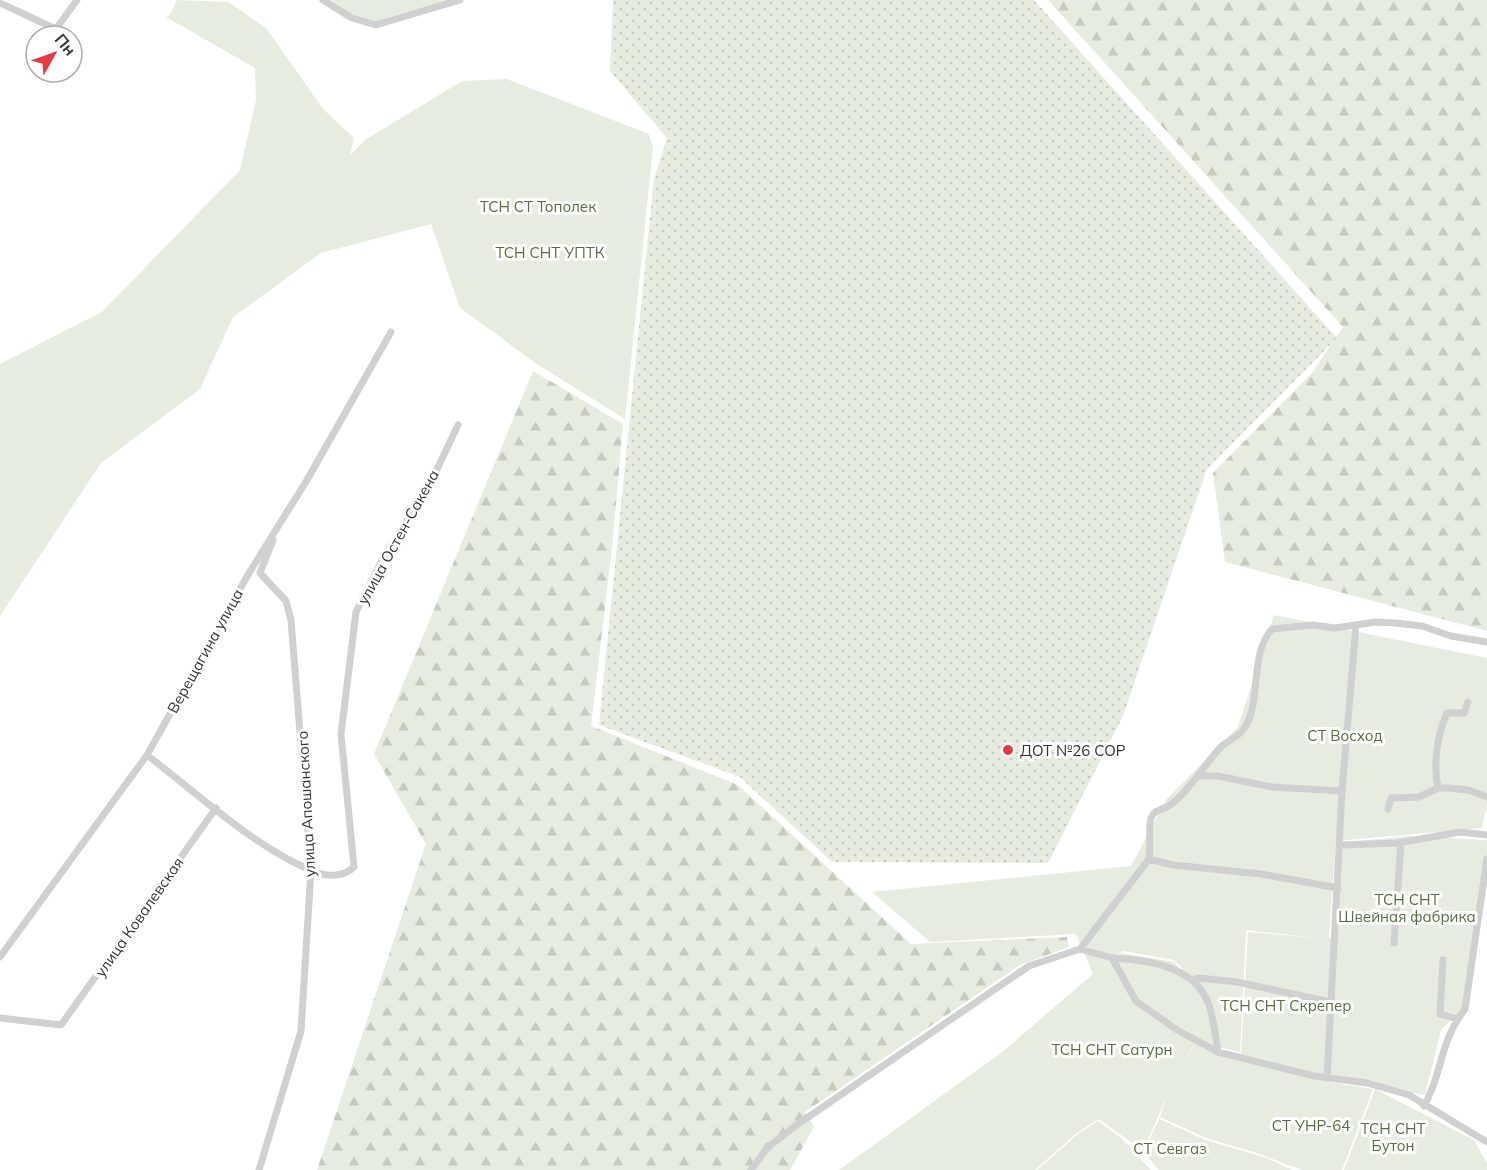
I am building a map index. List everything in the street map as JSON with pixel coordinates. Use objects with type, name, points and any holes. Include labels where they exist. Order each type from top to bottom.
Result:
[{"type":"street","points":[[0,3],[56,29],[77,0]]},
{"type":"street","points":[[322,0],[352,18],[376,25],[460,0]]},
{"type":"street","name":"Верещагина улица","points":[[0,957],[147,755],[249,573],[391,332]]},
{"type":"street","name":"улица Остен-Сакена","points":[[311,870],[339,875],[354,867],[341,734],[356,612],[383,558],[429,486],[458,425]]},
{"type":"street","name":"улица Апошанского","points":[[259,1170],[302,1031],[311,870],[291,620],[286,601],[260,573],[282,520]]},
{"type":"street","points":[[1080,949],[1149,859],[1152,844],[1149,821],[1155,811],[1171,805],[1217,751],[1243,731],[1253,703],[1255,673],[1264,638],[1272,629],[1313,625],[1335,628],[1376,622],[1422,626],[1451,636],[1487,642]]},
{"type":"street","points":[[1328,1078],[1342,791],[1356,625]]},
{"type":"street","points":[[1438,788],[1435,773],[1441,727],[1447,713],[1464,713],[1468,702]]},
{"type":"street","points":[[147,755],[265,845],[311,870]]},
{"type":"street","points":[[1198,776],[1218,776],[1272,787],[1342,791]]},
{"type":"street","points":[[1388,809],[1391,798],[1419,797],[1438,788],[1469,790],[1487,797]]},
{"type":"street","name":"улица Ковалевская","points":[[0,1018],[61,1025],[216,808]]},
{"type":"street","points":[[1341,845],[1401,842],[1460,832],[1487,835]]},
{"type":"street","points":[[1394,943],[1401,842]]},
{"type":"street","points":[[1149,859],[1173,865],[1261,874],[1338,888]]},
{"type":"street","points":[[1424,1106],[1434,1089],[1445,1042],[1465,1009],[1487,859]]},
{"type":"street","points":[[751,1170],[768,1147],[798,1124],[1029,966],[1080,949],[1166,966],[1193,980],[1210,1009],[1218,1052]]},
{"type":"street","points":[[1112,957],[1136,1001],[1177,1030],[1218,1052],[1328,1078],[1367,1083],[1409,1095],[1487,1142]]},
{"type":"street","points":[[1443,960],[1440,1014],[1457,1019]]},
{"type":"street","points":[[1193,980],[1198,978],[1237,982],[1330,1002]]},
{"type":"green space","name":"ТСН СТ Тополек","points":[[177,0],[229,2],[267,29],[323,109],[354,138],[350,155],[365,140],[462,81],[507,79],[649,134],[653,148],[625,419],[537,364],[460,308],[431,224],[321,253],[233,317],[200,389],[101,463],[0,616],[0,364],[102,312],[240,170],[256,100],[255,68],[166,17],[170,15]]},
{"type":"green space","points":[[331,0],[452,0],[376,22],[350,14]]},
{"type":"green space","points":[[613,0],[1034,0],[1337,338],[1207,469],[1123,716],[1048,863],[832,862],[740,777],[599,725],[654,178],[667,138],[610,71]]},
{"type":"green space","points":[[1048,0],[1487,0],[1487,631],[1225,562],[1213,473],[1312,373],[1343,327]]},
{"type":"green space","points":[[533,371],[623,424],[613,538],[591,726],[738,785],[911,944],[1067,937],[1069,947],[1020,965],[805,1112],[814,1127],[790,1170],[317,1170],[426,844],[374,754]]},
{"type":"green space","points":[[1274,615],[1487,658],[1487,804],[1482,828],[1336,841],[1329,938],[1333,939],[1325,1077],[1241,1054],[1248,932],[1318,938],[1246,930],[1240,1052],[1218,1047],[1211,1000],[1174,960],[1123,951],[1093,973],[1122,953],[1174,962],[1209,1000],[1216,1049],[1196,1040],[1171,1089],[1195,1043],[1323,1081],[1373,1089],[1342,1170],[1302,1170],[1257,1153],[1206,1138],[1160,1117],[1167,1096],[1143,1151],[1099,1119],[1078,1132],[1035,1170],[839,1170],[1001,1053],[1093,974],[1076,934],[930,942],[872,892],[1131,866],[1166,800],[1238,727]]},
{"type":"green space","name":"ТСН СНТ Швейная фабрика","points":[[1409,836],[1487,840],[1487,871],[1464,1007],[1441,1030],[1425,1095],[1329,1077],[1338,843]]},
{"type":"green space","name":"ТСН СНТ Бутон","points":[[1375,1089],[1474,1140],[1487,1163],[1487,1170],[1344,1170]]},
{"type":"green space","name":"СТ Севгаз","points":[[1159,1119],[1206,1140],[1267,1158],[1292,1170],[1159,1170],[1144,1152]]},
{"type":"green space","points":[[1098,1121],[1121,1138],[1151,1170],[1037,1170],[1078,1134]]},
{"type":"place","name":"ДОТ №26 СОР","points":[[1008,750]]},
{"type":"park label","name":"ТСН СНТ УПТК","points":[[550,252]]},
{"type":"park label","name":"СТ Восход","points":[[1345,735]]},
{"type":"park label","name":"ТСН СНТ Скрепер","points":[[1286,1005]]},
{"type":"park label","name":"ТСН СНТ Сатурн","points":[[1112,1049]]},
{"type":"park label","name":"СТ УНР-64","points":[[1311,1125]]}]
